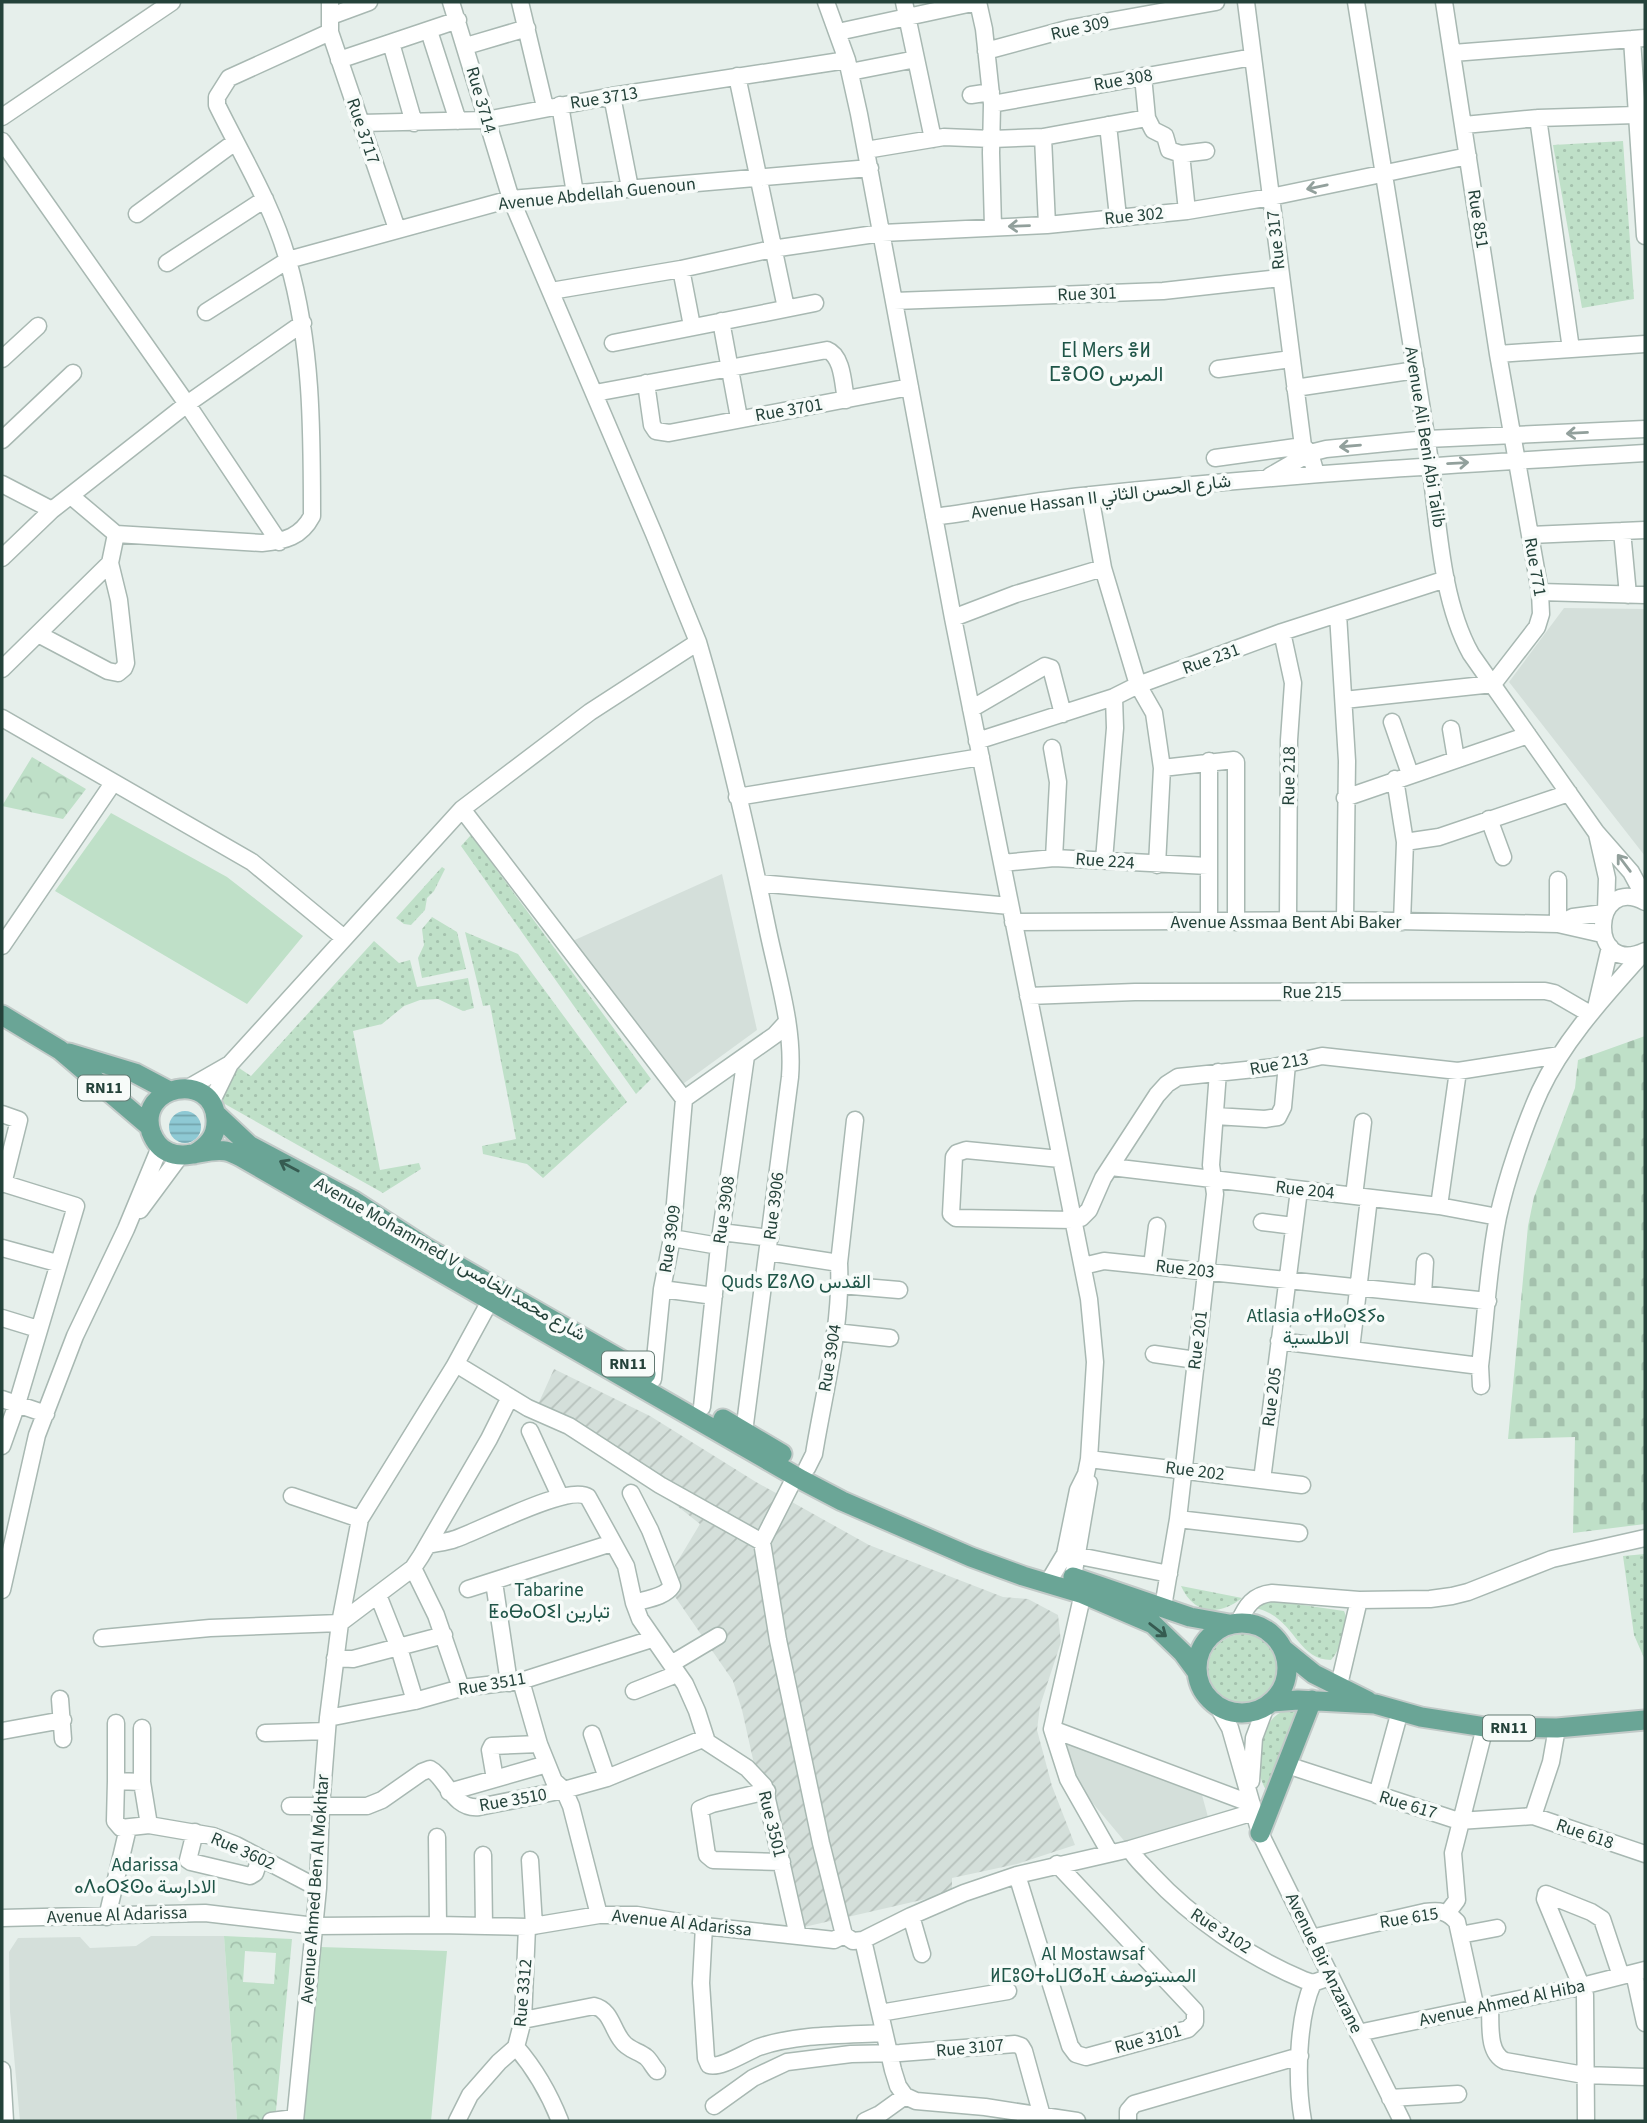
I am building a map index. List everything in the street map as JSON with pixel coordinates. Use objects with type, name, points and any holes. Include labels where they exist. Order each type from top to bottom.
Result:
[{"type":"main road","name":"RN11","points":[[2,1015],[60,1050],[149,1126],[158,1144]]},
{"type":"main road","name":"RN11","points":[[60,1050],[135,1073],[178,1090],[203,1095],[213,1108]]},
{"type":"main road","name":"RN11","points":[[149,1126],[153,1105],[178,1090]]},
{"type":"main road","points":[[158,1144],[168,1152],[187,1155],[205,1147],[216,1126],[213,1108]]},
{"type":"main road","name":"Avenue Mohammed V شارع محمد الخامس","points":[[213,1108],[249,1145],[354,1201],[425,1247],[744,1432],[842,1501],[936,1543],[1190,1617],[1234,1623]]},
{"type":"main road","name":"Avenue Mohammed V شارع محمد الخامس","points":[[187,1155],[227,1151],[241,1157],[490,1301],[801,1473]]},
{"type":"main road","name":"Avenue Mohammed V شارع محمد الخامس","points":[[1069,1583],[1153,1624],[1197,1672]]},
{"type":"main road","name":"RN11","points":[[1234,1623],[1260,1626],[1314,1674],[1375,1704]]},
{"type":"main road","points":[[1197,1672],[1199,1655],[1207,1639],[1220,1628],[1234,1623]]},
{"type":"main road","points":[[1269,1704],[1281,1691],[1286,1678],[1287,1663],[1283,1649]]},
{"type":"main road","name":"RN11","points":[[1197,1672],[1200,1685],[1207,1696],[1217,1705],[1236,1713],[1246,1713],[1269,1704],[1312,1700],[1375,1704],[1485,1727],[1557,1728],[1645,1720]]},
{"type":"main road","points":[[1260,1833],[1312,1700]]},
{"type":"street","points":[[2,117],[172,2]]},
{"type":"street","points":[[71,496],[116,534],[279,542],[295,537],[306,528],[312,516],[312,405],[303,323],[288,260],[265,199],[217,105],[217,97],[229,78],[331,17],[369,2]]},
{"type":"street","name":"Rue 3714","points":[[451,2],[511,199],[698,642]]},
{"type":"street","points":[[520,2],[575,193]]},
{"type":"street","points":[[826,2],[849,66],[870,168],[953,618],[1083,1266],[1093,1328],[1095,1362],[1087,1467],[1077,1490],[1052,1729],[1068,1779],[1110,1853]]},
{"type":"street","points":[[838,32],[906,9],[978,2],[984,29],[991,98],[993,226]]},
{"type":"street","name":"Rue 309","points":[[986,51],[1071,28],[1216,2]]},
{"type":"street","name":"Rue 317","points":[[1247,2],[1295,388],[1306,449],[1317,474]]},
{"type":"street","name":"Avenue Ali Beni Abi Talib","points":[[1356,2],[1427,439],[1451,605],[1464,640],[1596,832],[1621,858],[1645,900]]},
{"type":"street","name":"Rue 851","points":[[1444,2],[1513,437]]},
{"type":"street","points":[[906,9],[933,139]]},
{"type":"street","name":"Rue 3717","points":[[331,17],[339,60],[397,229]]},
{"type":"street","points":[[339,60],[458,20]]},
{"type":"street","points":[[466,46],[527,28]]},
{"type":"street","points":[[429,31],[458,121]]},
{"type":"street","points":[[1453,53],[1639,38],[1636,115],[1644,185],[1645,236]]},
{"type":"street","points":[[391,43],[414,122]]},
{"type":"street","name":"Rue 308","points":[[971,95],[991,98],[1253,57]]},
{"type":"street","name":"Rue 3713","points":[[361,123],[486,120],[552,106],[737,76],[916,59]]},
{"type":"street","points":[[737,76],[786,308]]},
{"type":"street","points":[[1143,76],[1147,118],[1153,130],[1166,136],[1169,150],[1181,154],[1206,151]]},
{"type":"street","points":[[612,96],[630,188]]},
{"type":"street","points":[[1464,125],[1538,118],[1636,115]]},
{"type":"street","points":[[866,150],[954,137],[1043,137],[1147,118]]},
{"type":"street","points":[[1538,118],[1571,349]]},
{"type":"street","points":[[1108,125],[1118,218]]},
{"type":"street","points":[[1043,137],[1047,225]]},
{"type":"street","points":[[2,141],[187,404],[279,542]]},
{"type":"street","points":[[137,214],[235,142]]},
{"type":"street","points":[[1181,154],[1187,211]]},
{"type":"street","name":"Rue 302","points":[[551,291],[681,269],[772,249],[882,233],[1047,225],[1187,211],[1271,197],[1468,156]]},
{"type":"street","name":"Avenue Abdellah Guenoun","points":[[206,312],[288,260],[511,199],[870,168]]},
{"type":"street","points":[[167,263],[265,199]]},
{"type":"street","points":[[681,269],[692,326]]},
{"type":"street","name":"Rue 301","points":[[894,301],[1163,291],[1280,278]]},
{"type":"street","points":[[613,343],[815,303]]},
{"type":"street","points":[[721,321],[739,418]]},
{"type":"street","points":[[2,558],[52,510],[187,404],[303,323]]},
{"type":"street","points":[[2,359],[38,326]]},
{"type":"street","points":[[1499,354],[1645,344]]},
{"type":"street","points":[[595,393],[827,350],[832,351],[838,358],[846,400]]},
{"type":"street","points":[[1218,369],[1291,359]]},
{"type":"street","points":[[1295,388],[1416,370]]},
{"type":"street","points":[[2,440],[73,373]]},
{"type":"street","name":"Rue 3701","points":[[646,383],[652,425],[656,430],[669,433],[909,387]]},
{"type":"street","name":"Avenue Hassan II شارع الحسن الثاني","points":[[1268,477],[1306,449],[1427,439],[1645,429]]},
{"type":"street","name":"Rue 771","points":[[1493,684],[1536,627],[1541,614],[1541,592],[1513,437]]},
{"type":"street","points":[[1215,458],[1306,449]]},
{"type":"street","name":"Avenue Hassan II شارع الحسن الثاني","points":[[934,517],[1090,495],[1268,477],[1645,453]]},
{"type":"street","points":[[2,484],[52,510]]},
{"type":"street","points":[[1090,495],[1103,568],[1138,685],[1154,713],[1161,768],[1157,865]]},
{"type":"street","points":[[1530,535],[1645,530]]},
{"type":"street","points":[[1622,531],[1628,594]]},
{"type":"street","points":[[38,634],[108,671],[118,673],[124,668],[126,663],[119,600],[110,563],[116,534]]},
{"type":"street","points":[[2,669],[110,563]]},
{"type":"street","points":[[953,618],[1041,586],[1103,568]]},
{"type":"street","name":"Rue 231","points":[[737,797],[979,749],[1063,714],[1114,697],[1138,685],[1282,632],[1446,579]]},
{"type":"street","points":[[1541,592],[1645,595]]},
{"type":"street","points":[[1338,614],[1347,761],[1345,920]]},
{"type":"street","name":"Rue 218","points":[[1282,632],[1293,683],[1289,740],[1288,921]]},
{"type":"street","points":[[213,1108],[230,1064],[462,809],[590,712],[698,642]]},
{"type":"street","name":"Rue 3906","points":[[698,642],[713,691],[758,883],[792,1056],[744,1432]]},
{"type":"street","points":[[971,709],[1045,666],[1051,668],[1063,714]]},
{"type":"street","points":[[1344,699],[1493,684]]},
{"type":"street","points":[[1104,860],[1115,728],[1114,697]]},
{"type":"street","points":[[2,718],[252,862],[344,938]]},
{"type":"street","points":[[1392,722],[1402,776],[1405,842],[1402,922]]},
{"type":"street","points":[[1451,729],[1456,759]]},
{"type":"street","points":[[1345,798],[1402,776],[1528,735]]},
{"type":"street","points":[[1052,748],[1058,782],[1054,858]]},
{"type":"street","points":[[1161,768],[1209,761],[1234,760],[1237,764],[1236,922]]},
{"type":"street","points":[[1209,761],[1209,922]]},
{"type":"street","points":[[2,946],[113,783]]},
{"type":"street","points":[[1405,842],[1425,841],[1569,793]]},
{"type":"street","points":[[462,809],[684,1099],[782,1030],[786,1023]]},
{"type":"street","points":[[1489,819],[1503,857]]},
{"type":"street","name":"Avenue Ali Beni Abi Talib","points":[[1593,1010],[1606,940],[1601,923],[1605,912],[1606,870],[1596,832]]},
{"type":"street","name":"Rue 224","points":[[1002,863],[1054,858],[1208,866]]},
{"type":"street","points":[[1558,880],[1558,924]]},
{"type":"street","name":"Avenue Assmaa Bent Abi Baker","points":[[758,883],[1012,914],[1209,922],[1345,920],[1558,924],[1606,940],[1623,954],[1639,954],[1645,951]]},
{"type":"street","name":"Avenue Assmaa Bent Abi Baker","points":[[1558,924],[1573,917],[1605,912],[1618,900],[1645,900]]},
{"type":"street","points":[[1481,1386],[1480,1366],[1498,1217],[1525,1127],[1540,1090],[1560,1055],[1593,1010],[1645,951]]},
{"type":"street","name":"Rue 215","points":[[1028,996],[1135,992],[1545,991],[1593,1010]]},
{"type":"street","name":"Rue 213","points":[[1073,1220],[1081,1218],[1089,1210],[1111,1167],[1157,1095],[1178,1077],[1287,1065],[1322,1056],[1458,1070],[1560,1055]]},
{"type":"street","name":"Rue 3908","points":[[702,1407],[720,1239],[746,1056]]},
{"type":"street","points":[[178,1090],[230,1064]]},
{"type":"street","points":[[1215,1116],[1265,1119],[1278,1117],[1283,1107],[1287,1065]]},
{"type":"street","points":[[1439,1206],[1458,1070]]},
{"type":"street","name":"Rue 201","points":[[1163,1607],[1178,1519],[1215,1194],[1211,1165],[1218,1072]]},
{"type":"street","name":"Rue 3909","points":[[653,1379],[662,1289],[672,1238],[684,1099]]},
{"type":"street","points":[[2,1114],[19,1120],[2,1183],[76,1206],[38,1329],[9,1402],[2,1446]]},
{"type":"street","name":"Rue 3904","points":[[762,1542],[814,1454],[835,1332],[840,1285],[839,1263],[855,1120]]},
{"type":"street","points":[[1351,1349],[1358,1287],[1363,1122]]},
{"type":"street","points":[[2,1590],[27,1475],[46,1413],[75,1336],[126,1229],[160,1147],[158,1144]]},
{"type":"street","points":[[1060,1159],[966,1150],[957,1153],[954,1157],[951,1214],[956,1218],[1073,1220]]},
{"type":"street","points":[[126,1229],[187,1155]]},
{"type":"street","name":"Rue 204","points":[[1111,1167],[1439,1206],[1498,1217]]},
{"type":"street","name":"Rue 205","points":[[1262,1480],[1299,1190]]},
{"type":"street","points":[[1262,1222],[1294,1226]]},
{"type":"street","points":[[1152,1266],[1157,1226]]},
{"type":"street","points":[[672,1238],[720,1239],[769,1245],[839,1263]]},
{"type":"street","points":[[2,1248],[57,1263]]},
{"type":"street","name":"Rue 203","points":[[1083,1266],[1104,1261],[1488,1301]]},
{"type":"street","points":[[1423,1294],[1425,1262]]},
{"type":"street","points":[[840,1285],[899,1290]]},
{"type":"street","points":[[662,1289],[714,1296]]},
{"type":"street","points":[[292,1496],[360,1519],[456,1364],[490,1301]]},
{"type":"street","points":[[2,1318],[38,1329]]},
{"type":"street","points":[[835,1332],[890,1338]]},
{"type":"street","points":[[1279,1341],[1480,1366]]},
{"type":"street","points":[[1154,1354],[1196,1360]]},
{"type":"street","points":[[456,1364],[528,1408],[569,1426],[660,1485],[762,1542],[778,1640],[821,1843],[844,1935]]},
{"type":"street","points":[[102,1638],[209,1628],[340,1623],[412,1567],[428,1545],[510,1397]]},
{"type":"street","points":[[9,1402],[46,1413]]},
{"type":"street","points":[[530,1431],[560,1496]]},
{"type":"street","name":"Rue 202","points":[[1087,1467],[1183,1469],[1302,1485]]},
{"type":"street","points":[[428,1545],[454,1540],[560,1496],[580,1493],[588,1497],[630,1578],[634,1604],[652,1639],[690,1694],[705,1738]]},
{"type":"street","points":[[631,1493],[650,1530],[672,1586],[662,1595],[634,1604]]},
{"type":"street","name":"Avenue Ahmed Ben Al Mokhtar","points":[[295,2120],[315,1926],[327,1725],[340,1623],[360,1519]]},
{"type":"street","points":[[1178,1519],[1299,1533]]},
{"type":"street","points":[[1234,1623],[1251,1601],[1261,1594],[1359,1600],[1452,1596],[1552,1559],[1645,1538]]},
{"type":"street","points":[[468,1589],[612,1543]]},
{"type":"street","points":[[1071,1555],[1169,1574]]},
{"type":"street","points":[[412,1567],[444,1635],[461,1688]]},
{"type":"street","points":[[494,1582],[515,1682],[554,1781],[564,1790],[575,1820],[599,1915]]},
{"type":"street","points":[[378,1595],[399,1648],[415,1701]]},
{"type":"street","points":[[1339,1685],[1359,1600]]},
{"type":"street","points":[[335,1658],[353,1659],[444,1635]]},
{"type":"street","points":[[634,1690],[674,1669],[718,1636]]},
{"type":"street","name":"Rue 3511","points":[[265,1733],[327,1725],[461,1688],[515,1682],[652,1639]]},
{"type":"street","points":[[60,1699],[63,1739]]},
{"type":"street","name":"Avenue Bir Anzarane","points":[[1253,1808],[1251,1781],[1254,1738],[1269,1704]]},
{"type":"street","name":"Avenue Bir Anzarane","points":[[1217,1705],[1230,1728],[1260,1833],[1402,2121]]},
{"type":"street","points":[[1377,1796],[1400,1711]]},
{"type":"street","points":[[2,1731],[63,1720]]},
{"type":"street","points":[[107,1917],[125,1828],[115,1821],[116,1723]]},
{"type":"street","points":[[1448,1912],[1457,1900],[1452,1862],[1459,1821],[1485,1727]]},
{"type":"street","points":[[142,1728],[142,1782],[149,1825]]},
{"type":"street","name":"Rue 618","points":[[1557,1728],[1556,1744],[1533,1816],[1645,1854]]},
{"type":"street","points":[[1052,1729],[1253,1808]]},
{"type":"street","points":[[592,1734],[607,1778]]},
{"type":"street","name":"Rue 3510","points":[[321,1807],[368,1806],[430,1769],[449,1792],[473,1808],[564,1790],[607,1778],[705,1738]]},
{"type":"street","name":"Rue 3501","points":[[705,1738],[718,1751],[747,1768],[767,1791],[798,1936]]},
{"type":"street","points":[[495,1779],[490,1751],[492,1745],[539,1744]]},
{"type":"street","points":[[449,1792],[547,1764]]},
{"type":"street","name":"Rue 617","points":[[1287,1765],[1459,1821],[1533,1816]]},
{"type":"street","points":[[116,1781],[142,1782]]},
{"type":"street","points":[[767,1791],[712,1804],[700,1810],[707,1855],[713,1860],[782,1863]]},
{"type":"street","points":[[290,1806],[321,1807]]},
{"type":"street","points":[[1067,2120],[985,2107],[916,2101],[905,2096],[898,2086],[888,2052],[863,1940],[964,1893],[1017,1875],[1130,1849],[1253,1808]]},
{"type":"street","name":"Rue 3602","points":[[125,1828],[149,1825],[195,1832],[236,1845],[318,1888]]},
{"type":"street","points":[[195,1832],[188,1860],[191,1862],[250,1876],[255,1873],[260,1857]]},
{"type":"street","points":[[437,1837],[439,1925]]},
{"type":"street","name":"Rue 3102","points":[[1130,1849],[1171,1896],[1193,1915],[1268,1962],[1293,1976],[1313,1983]]},
{"type":"street","points":[[483,1855],[484,1926]]},
{"type":"street","name":"Rue 3312","points":[[457,2121],[470,2095],[516,2047],[523,2020],[531,1926],[530,1860]]},
{"type":"street","name":"Rue 3101","points":[[1017,1875],[1070,2046],[1076,2054],[1086,2057],[1188,2029],[1195,2022],[1195,2011],[1056,1864]]},
{"type":"street","points":[[1587,2121],[1584,2076],[1585,2003],[1582,1986],[1545,1899],[1546,1894],[1602,1919],[1633,1973],[1645,2023]]},
{"type":"street","name":"Rue 615","points":[[1311,1938],[1425,1912],[1448,1912],[1457,1922],[1483,2007],[1493,2051],[1497,2057],[1505,2061],[1584,2076]]},
{"type":"street","name":"Avenue Al Adarissa","points":[[2,1918],[205,1913],[315,1926],[531,1926],[599,1915],[637,1915],[704,1926],[834,1940],[844,1935],[853,1941],[863,1940]]},
{"type":"street","points":[[911,1916],[922,1954]]},
{"type":"street","points":[[704,1926],[701,1983],[705,2058],[709,2065],[721,2065],[738,2055],[763,2046],[793,2040],[884,2033]]},
{"type":"street","points":[[1460,1936],[1497,1928]]},
{"type":"street","name":"Avenue Ahmed Al Hiba","points":[[1358,2033],[1633,1973]]},
{"type":"street","points":[[1303,2121],[1298,2078],[1304,2012],[1313,1983],[1330,1977]]},
{"type":"street","points":[[880,2013],[1008,1991]]},
{"type":"street","points":[[523,2020],[594,2006],[601,2008],[607,2013],[620,2040],[646,2057],[656,2071]]},
{"type":"street","name":"Rue 3107","points":[[888,2052],[1015,2044],[1021,2046],[1042,2116]]},
{"type":"street","points":[[516,2047],[532,2065],[547,2090],[560,2121]]},
{"type":"street","points":[[714,2106],[753,2078],[788,2062],[888,2052]]},
{"type":"street","points":[[1128,2121],[1130,2106],[1135,2104],[1300,2056]]},
{"type":"street","points":[[2,2070],[5,2121]]},
{"type":"street","points":[[1584,2076],[1645,2077]]},
{"type":"street","points":[[1390,2098],[1458,2094]]},
{"type":"street","points":[[865,2121],[883,2117],[905,2096]]},
{"type":"street","points":[[271,2121],[295,2120]]},
{"type":"shaded area","points":[[1564,608],[1645,609],[1645,856],[1509,682]]},
{"type":"shaded area","points":[[722,874],[757,1030],[676,1089],[568,943]]},
{"type":"shaded area","points":[[554,1369],[650,1416],[756,1482],[869,1545],[1003,1597],[1028,1599],[1058,1615],[1061,1642],[1040,1706],[1037,1730],[1052,1786],[1075,1845],[1017,1864],[952,1878],[952,1893],[791,1930],[742,1710],[733,1681],[665,1582],[700,1524],[648,1483],[536,1409]]},
{"type":"shaded area","points":[[1062,1739],[1202,1795],[1208,1817],[1126,1843],[1080,1788]]},
{"type":"shaded area","points":[[151,1936],[224,1936],[237,2121],[20,2121],[10,2012],[9,1952],[18,1938],[80,1937],[90,1948],[136,1946]]},
{"type":"green space","points":[[1623,141],[1634,299],[1582,308],[1553,145]]},
{"type":"green space","points":[[32,757],[86,789],[63,819],[2,806]]},
{"type":"green space","points":[[111,813],[227,877],[303,936],[247,1004],[55,891]]},
{"type":"green space","points":[[471,835],[651,1079],[636,1094],[461,846]]},
{"type":"green space","points":[[442,867],[445,869],[434,891],[427,898],[425,910],[411,925],[396,918]]},
{"type":"green space","points":[[432,917],[457,932],[466,969],[422,978],[418,958],[424,945],[422,929]]},
{"type":"green space","points":[[465,932],[518,954],[627,1102],[543,1178],[527,1164],[483,1154],[482,1146],[516,1139],[490,1005],[483,1006]]},
{"type":"green space","points":[[374,941],[399,963],[410,960],[417,987],[468,978],[474,1008],[463,1011],[438,999],[420,1000],[404,1006],[382,1024],[353,1031],[380,1170],[419,1163],[421,1169],[383,1193],[216,1099],[239,1068],[251,1076]]},
{"type":"green space","points":[[1645,1036],[1645,1524],[1573,1533],[1575,1437],[1508,1439],[1528,1226],[1534,1197],[1575,1088],[1578,1060]]},
{"type":"green space","points":[[1645,1554],[1645,1660],[1634,1635],[1623,1556]]},
{"type":"green space","points":[[1181,1586],[1242,1598],[1225,1608],[1208,1610],[1193,1603]]},
{"type":"green space","points":[[1268,1600],[1344,1611],[1346,1622],[1343,1636],[1331,1660],[1319,1658],[1310,1652],[1278,1619],[1268,1612],[1254,1608]]},
{"type":"green space","points":[[1243,1634],[1268,1644],[1278,1669],[1268,1694],[1243,1704],[1218,1694],[1208,1669],[1218,1644]]},
{"type":"green space","points":[[1299,1709],[1266,1790],[1258,1761],[1265,1730],[1278,1714]]},
{"type":"green space","points":[[224,1936],[292,1939],[275,2121],[237,2121]],"holes":[[[245,1951],[276,1953],[274,1984],[243,1982]]]},
{"type":"green space","points":[[320,1947],[447,1951],[431,2121],[304,2121]]},
{"type":"water","points":[[185,1111],[197,1115],[201,1127],[197,1139],[185,1143],[173,1139],[169,1127],[173,1115]]},
{"type":"district","name":"El Mers ⴻⵍ ⵎⴻⵔⵙ المرس","points":[[1106,362]]},
{"type":"district","name":"Quds ⵇⵓⴷⵙ القدس","points":[[796,1282]]},
{"type":"district","name":"Atlasia ⴰⵜⵍⴰⵙⵉⵢⴰ الاطلسية","points":[[1316,1327]]},
{"type":"district","name":"Tabarine ⵟⴰⴱⴰⵔⵉⵏ تبارين","points":[[549,1601]]},
{"type":"district","name":"Adarissa ⴰⴷⴰⵔⵉⵙⴰ الادارسة","points":[[145,1876]]},
{"type":"district","name":"Al Mostawsaf ⵍⵎⵓⵙⵜⴰⵡⵚⴰⴼ المستوصف","points":[[1093,1965]]}]
